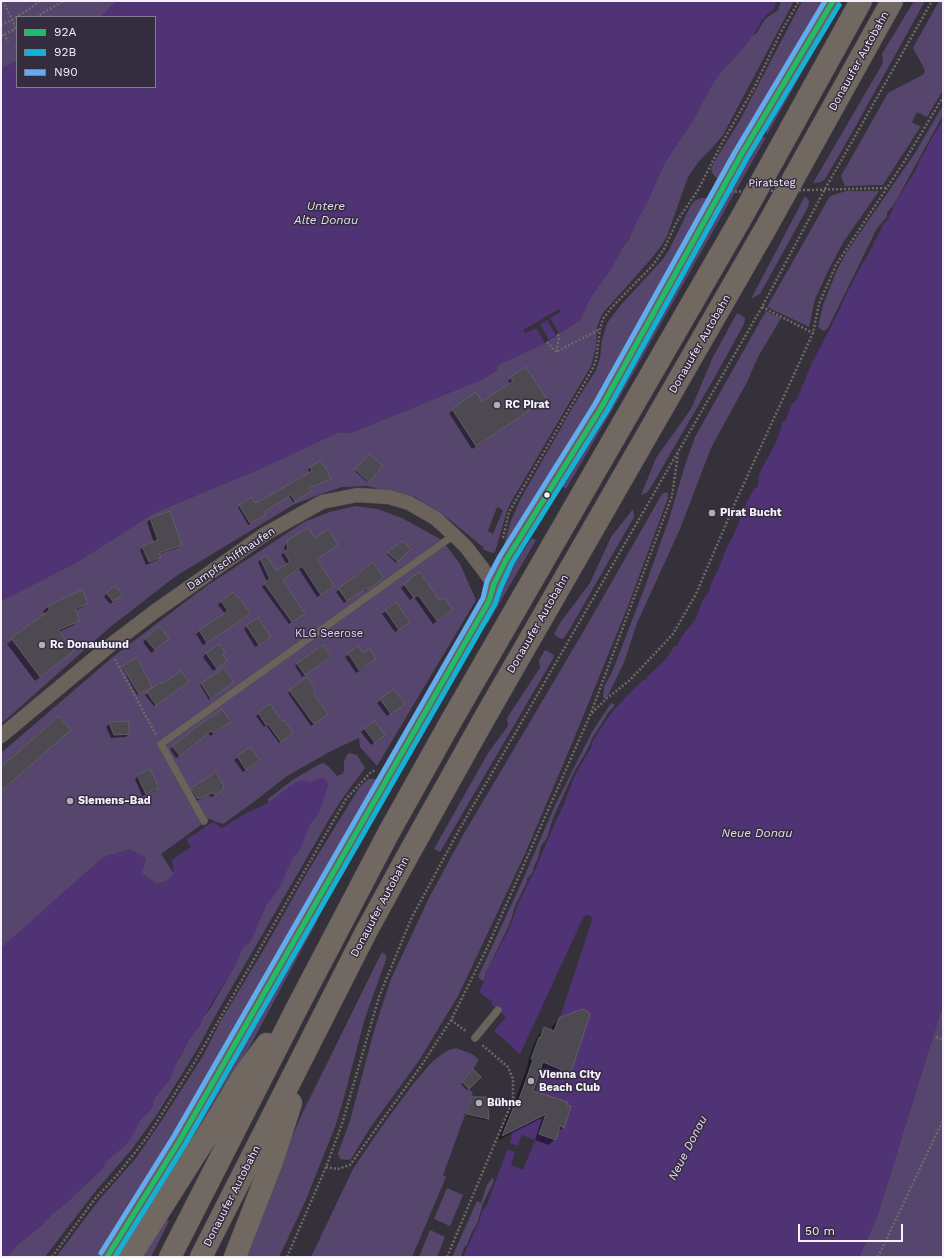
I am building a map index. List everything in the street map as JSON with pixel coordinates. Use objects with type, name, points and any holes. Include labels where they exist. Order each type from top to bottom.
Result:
[{"type":"highway","points":[[170,1257],[299,1004],[404,806],[744,213],[861,1]]},
{"type":"highway","name":"Donauufer Autobahn","points":[[201,1257],[312,1037],[408,854],[767,226],[892,1]]},
{"type":"highway","points":[[130,1257],[245,1073],[299,1004]]},
{"type":"highway","points":[[235,1257],[272,1162],[312,1037]]},
{"type":"street","points":[[107,1257],[184,1133],[488,601],[494,584],[506,560],[601,408],[741,155],[833,1]]},
{"type":"street","name":"Dampfschiffhaufen","points":[[1,736],[108,647],[154,612],[265,534],[322,502],[357,495],[389,497],[409,503],[434,518],[454,535],[467,548],[494,584]]},
{"type":"lane","points":[[204,821],[162,744],[454,535]]},
{"type":"lane","points":[[474,1038],[498,1010]]},
{"type":"path","points":[[3,1],[16,28],[2,35],[8,42]]},
{"type":"path","points":[[18,16],[41,1]]},
{"type":"path","points":[[38,16],[63,1]]},
{"type":"path","points":[[502,540],[509,512],[592,370],[596,360],[600,329],[603,319],[612,307],[653,265],[664,249],[677,221],[698,190],[722,143],[754,88],[781,32],[799,1]]},
{"type":"path","points":[[288,1257],[326,1167],[342,1124],[379,997],[411,919],[463,823],[762,307],[825,189],[932,1]]},
{"type":"path","points":[[1,25],[16,17]]},
{"type":"path","points":[[591,713],[630,680],[673,634],[696,594],[735,503],[813,333],[819,304],[836,265],[887,188],[943,97]]},
{"type":"path","name":"Piratsteg","points":[[711,192],[887,188]]},
{"type":"path","points":[[762,307],[813,333]]},
{"type":"path","points":[[556,352],[600,329]]},
{"type":"path","points":[[556,352],[559,338],[558,334]]},
{"type":"path","points":[[547,342],[556,352]]},
{"type":"path","points":[[326,1167],[338,1169],[350,1165],[421,1066],[451,1020],[487,948],[591,713],[672,496],[678,451]]},
{"type":"path","points":[[108,647],[162,744]]},
{"type":"path","points":[[52,1257],[94,1200],[118,1174],[152,1129],[196,1060],[346,799],[371,772],[381,769]]},
{"type":"path","points":[[447,1257],[513,1100],[513,1079],[508,1067],[451,1020]]},
{"type":"path","points":[[936,1037],[943,1040]]},
{"type":"path","points":[[878,1257],[943,1120]]},
{"type":"green space","points":[[1,1],[117,1],[102,16],[16,16],[16,62],[1,69]]},
{"type":"green space","points":[[781,1],[794,1],[723,135],[699,161],[688,177],[667,236],[662,245],[602,314],[597,327],[596,347],[591,366],[511,502],[495,552],[493,553],[484,550],[483,547],[450,520],[415,497],[367,486],[342,487],[318,495],[293,505],[176,576],[109,628],[1,724],[1,601],[77,562],[154,513],[264,467],[339,432],[350,433],[483,379],[497,370],[496,366],[545,343],[580,320],[589,300],[629,239],[665,162],[692,122],[713,83],[745,46],[751,36],[756,34],[765,19],[778,10]],"holes":[[[497,507],[503,510],[493,534],[488,531]]]},
{"type":"green space","points":[[802,1],[823,1],[798,42],[785,72],[754,116],[718,180],[712,173],[711,169],[714,162],[739,122]]},
{"type":"green space","points":[[914,1],[925,1],[825,179],[821,182],[813,183],[883,63],[882,54]]},
{"type":"green space","points":[[939,1],[943,1],[943,90],[927,117],[917,112],[912,122],[921,126],[883,185],[845,186],[841,176],[888,93],[924,74],[925,70],[913,48]]},
{"type":"green space","points":[[821,38],[767,135],[766,130],[790,86],[818,39]]},
{"type":"green space","points":[[943,105],[943,115],[893,206],[887,212],[887,217],[877,228],[828,328],[824,331],[818,327],[823,305],[837,270],[846,253],[915,153]]},
{"type":"green space","points":[[766,137],[622,393],[566,489],[562,486],[760,138]]},
{"type":"green space","points":[[846,191],[879,191],[844,241],[830,267],[815,299],[809,327],[767,307],[830,196]]},
{"type":"green space","points":[[805,196],[809,201],[808,207],[760,294],[751,299]]},
{"type":"green space","points":[[707,198],[638,326],[622,361],[597,403],[578,427],[504,551],[504,545],[510,523],[521,498],[574,405],[596,370],[607,323],[620,306],[663,259],[691,205],[696,200]]},
{"type":"green space","points":[[766,311],[781,318],[758,357],[747,382],[711,448],[680,529],[637,623],[625,660],[606,700],[603,697],[604,687],[613,670],[646,584],[669,519],[695,437]]},
{"type":"green space","points":[[737,313],[745,318],[744,324],[648,492],[641,495],[656,458],[691,409],[713,357]]},
{"type":"green space","points":[[666,492],[668,493],[668,498],[628,606],[573,741],[525,854],[458,996],[420,1059],[370,1128],[351,1159],[340,1159],[338,1153],[350,1121],[372,1038],[391,979],[429,898],[462,837],[586,627],[662,494]]},
{"type":"green space","name":"KLG Seerose","points":[[355,506],[377,509],[402,518],[442,540],[460,564],[476,600],[377,766],[360,747],[359,738],[333,750],[287,776],[223,824],[209,819],[161,854],[174,874],[165,882],[156,884],[141,873],[1,948],[1,753],[114,656],[205,587],[304,522],[330,512]]},
{"type":"green space","points":[[633,509],[634,517],[568,632],[564,638],[559,638],[554,634],[560,623],[590,583],[611,537]]},
{"type":"green space","points":[[532,538],[536,540],[488,623],[486,623],[501,594],[504,579]]},
{"type":"green space","points":[[545,650],[553,654],[554,657],[440,852],[434,849],[488,753],[508,726],[507,718],[540,668],[539,660]]},
{"type":"green space","points":[[611,703],[615,705],[608,713],[593,737],[575,770],[553,818],[547,838],[541,846],[533,872],[527,879],[527,882],[515,906],[510,923],[485,975],[484,981],[481,980],[478,977],[555,805],[592,732]]},
{"type":"green space","points":[[350,753],[357,755],[365,768],[331,816],[198,1048],[156,1116],[132,1149],[94,1193],[45,1257],[7,1257],[17,1245],[41,1226],[52,1214],[64,1205],[103,1168],[107,1160],[115,1153],[141,1119],[183,1052],[189,1035],[210,1009],[234,967],[243,947],[249,943],[267,903],[268,799],[294,779],[320,764],[324,763],[337,776],[342,774],[344,771],[344,761]]},
{"type":"green space","points":[[368,779],[378,780],[138,1197],[101,1257],[56,1257],[99,1200],[136,1158],[160,1123],[203,1056],[220,1022],[263,951],[308,871],[359,788]]},
{"type":"green space","points":[[313,919],[317,921],[250,1046],[225,1089],[149,1208]]},
{"type":"green space","points":[[382,952],[386,955],[386,960],[365,1018],[335,1127],[305,1202],[279,1257],[245,1257],[282,1160],[301,1116]]},
{"type":"green space","points":[[943,1004],[943,1257],[859,1257],[877,1217]]},
{"type":"green space","points":[[456,1048],[472,1054],[479,1060],[462,1082],[473,1093],[443,1175],[446,1177],[412,1257],[311,1257],[353,1169],[380,1129],[413,1084],[431,1063],[442,1054]]},
{"type":"green space","points":[[492,1178],[494,1179],[493,1183],[483,1203],[477,1224],[467,1245],[464,1247],[461,1257],[452,1257],[477,1201],[481,1203],[487,1185]]},
{"type":"green space","points":[[447,1188],[463,1195],[450,1226],[434,1219]]},
{"type":"green space","points":[[163,1217],[169,1221],[151,1257],[138,1257]]},
{"type":"green space","points":[[430,1230],[445,1237],[437,1257],[419,1257]]},
{"type":"water","name":"Untere Alte Donau","points":[[117,1],[777,1],[773,10],[762,20],[745,46],[713,83],[692,122],[665,162],[629,239],[589,300],[580,320],[545,343],[496,366],[497,370],[483,379],[350,433],[339,432],[264,467],[154,513],[77,562],[1,601],[1,69],[16,62],[16,88],[156,88],[156,16],[102,16]]},
{"type":"water","name":"Neue Donau","points":[[943,121],[943,1004],[877,1217],[859,1257],[463,1257],[479,1222],[483,1209],[486,1207],[511,1140],[512,1131],[525,1124],[592,920],[591,916],[584,916],[520,1054],[494,1031],[506,1017],[491,1004],[493,1002],[479,992],[485,975],[509,929],[518,904],[535,870],[576,773],[592,746],[592,742],[612,712],[666,659],[695,620],[703,600],[710,590],[710,586],[747,502],[754,489],[758,486],[759,474],[775,444],[781,429],[782,421],[784,422],[791,405],[797,399],[812,363],[839,311],[848,290],[873,246],[874,241],[884,223],[887,221],[899,196],[914,173],[936,131]]},
{"type":"water","points":[[324,778],[328,786],[320,811],[310,825],[300,850],[292,859],[281,885],[265,906],[252,939],[243,947],[234,967],[203,1018],[200,1026],[189,1040],[179,1057],[169,1081],[154,1099],[152,1109],[141,1119],[130,1140],[124,1147],[107,1160],[103,1168],[64,1205],[52,1214],[41,1226],[17,1245],[7,1257],[1,1257],[1,948],[103,857],[130,849],[146,858],[142,873],[156,884],[165,882],[174,874],[172,860],[191,847],[186,840],[213,822],[222,828],[248,812],[266,804],[296,782],[302,780],[311,782]]},
{"type":"pier","points":[[559,309],[561,312],[550,318],[559,333],[556,335],[547,320],[540,324],[549,340],[545,343],[536,328],[525,333],[523,330]]},
{"type":"pier","points":[[522,1135],[535,1140],[523,1170],[511,1165],[515,1152],[505,1148],[507,1142],[518,1146]]},
{"type":"building","name":"RC Pirat","points":[[526,367],[547,399],[476,446],[452,409],[476,392],[482,402],[513,381],[510,377]]},
{"type":"building","points":[[369,454],[383,466],[369,482],[355,469]]},
{"type":"building","points":[[321,461],[325,468],[326,467],[331,479],[309,488],[311,491],[295,501],[291,495],[264,512],[266,515],[250,523],[239,505],[252,497],[255,503],[258,502],[312,471],[310,466]]},
{"type":"building","points":[[170,511],[182,545],[159,553],[161,557],[149,562],[142,546],[158,540],[150,518]]},
{"type":"building","points":[[308,528],[315,538],[328,529],[338,545],[317,559],[334,586],[321,595],[302,566],[283,580],[305,614],[292,622],[264,583],[270,579],[260,558],[266,555],[276,570],[290,562],[284,552],[288,549],[288,540]]},
{"type":"building","points":[[403,541],[411,549],[398,562],[387,552]]},
{"type":"building","points":[[373,562],[383,578],[368,590],[367,588],[347,601],[338,588],[358,575],[357,574]]},
{"type":"building","points":[[420,572],[439,600],[442,598],[443,600],[445,598],[453,610],[437,621],[418,595],[414,598],[404,584]]},
{"type":"building","points":[[115,586],[123,595],[113,601],[106,593]]},
{"type":"building","name":"Rc Donaubund","points":[[82,590],[88,603],[75,609],[80,621],[58,630],[74,651],[40,677],[11,638],[50,610],[47,606]]},
{"type":"building","points":[[233,592],[238,598],[239,597],[250,614],[207,643],[199,630],[228,611],[221,601]]},
{"type":"building","points":[[396,602],[410,622],[399,630],[385,610]]},
{"type":"building","points":[[258,618],[271,637],[259,645],[246,625]]},
{"type":"building","points":[[160,626],[169,639],[155,650],[145,638]]},
{"type":"building","points":[[219,644],[225,653],[223,655],[227,661],[217,669],[206,653]]},
{"type":"building","points":[[323,645],[331,657],[305,675],[297,663]]},
{"type":"building","points":[[358,646],[363,653],[369,648],[376,659],[359,670],[348,653]]},
{"type":"building","points":[[137,658],[152,687],[139,694],[122,666]]},
{"type":"building","points":[[224,668],[234,682],[211,699],[201,683]]},
{"type":"building","points":[[181,671],[189,682],[156,705],[147,692],[160,682],[162,684]]},
{"type":"building","points":[[307,677],[316,690],[313,693],[328,714],[314,724],[289,690]]},
{"type":"building","points":[[394,689],[405,704],[391,714],[380,699]]},
{"type":"building","points":[[270,704],[293,733],[281,742],[268,724],[266,725],[258,712]]},
{"type":"building","points":[[222,709],[231,722],[213,733],[211,731],[180,756],[172,746]]},
{"type":"building","points":[[59,716],[71,730],[1,791],[1,767]]},
{"type":"building","points":[[128,721],[130,734],[114,735],[109,722]]},
{"type":"building","points":[[375,721],[385,735],[375,743],[364,728]]},
{"type":"building","points":[[250,747],[260,760],[246,770],[237,756]]},
{"type":"building","points":[[150,769],[159,788],[146,794],[137,775]]},
{"type":"building","points":[[216,772],[224,786],[223,790],[216,795],[212,793],[198,799],[191,788]]},
{"type":"building","points":[[583,1009],[590,1015],[571,1072],[568,1072],[562,1076],[560,1069],[543,1062],[533,1091],[568,1102],[567,1105],[571,1106],[564,1128],[560,1126],[556,1140],[539,1134],[546,1114],[502,1136],[516,1101],[518,1102],[533,1060],[531,1059],[544,1027],[554,1031],[559,1018]]},
{"type":"building","points":[[473,1069],[481,1077],[469,1089],[462,1082]]},
{"type":"building","name":"Bühne","points":[[472,1097],[487,1097],[489,1119],[466,1114]]},
{"type":"transit line","name":"N90","points":[[101,1253],[174,1136],[483,598],[487,581],[500,556],[595,404],[735,152],[825,1]]},
{"type":"transit line","name":"92A","points":[[107,1257],[180,1140],[489,601],[494,584],[506,560],[601,408],[741,155],[833,1]]},
{"type":"transit line","name":"92B","points":[[115,1257],[186,1143],[495,604],[512,563],[607,411],[747,158],[839,5]]},
{"type":"place","name":"RC Pirat","points":[[497,405]]},
{"type":"place","name":"Pirat Bucht","points":[[712,513]]},
{"type":"place","name":"Rc Donaubund","points":[[42,645]]},
{"type":"place","name":"Siemens-Bad","points":[[70,801]]},
{"type":"place","name":"Vienna City Beach Club","points":[[531,1081]]},
{"type":"place","name":"Bühne","points":[[479,1103]]}]
